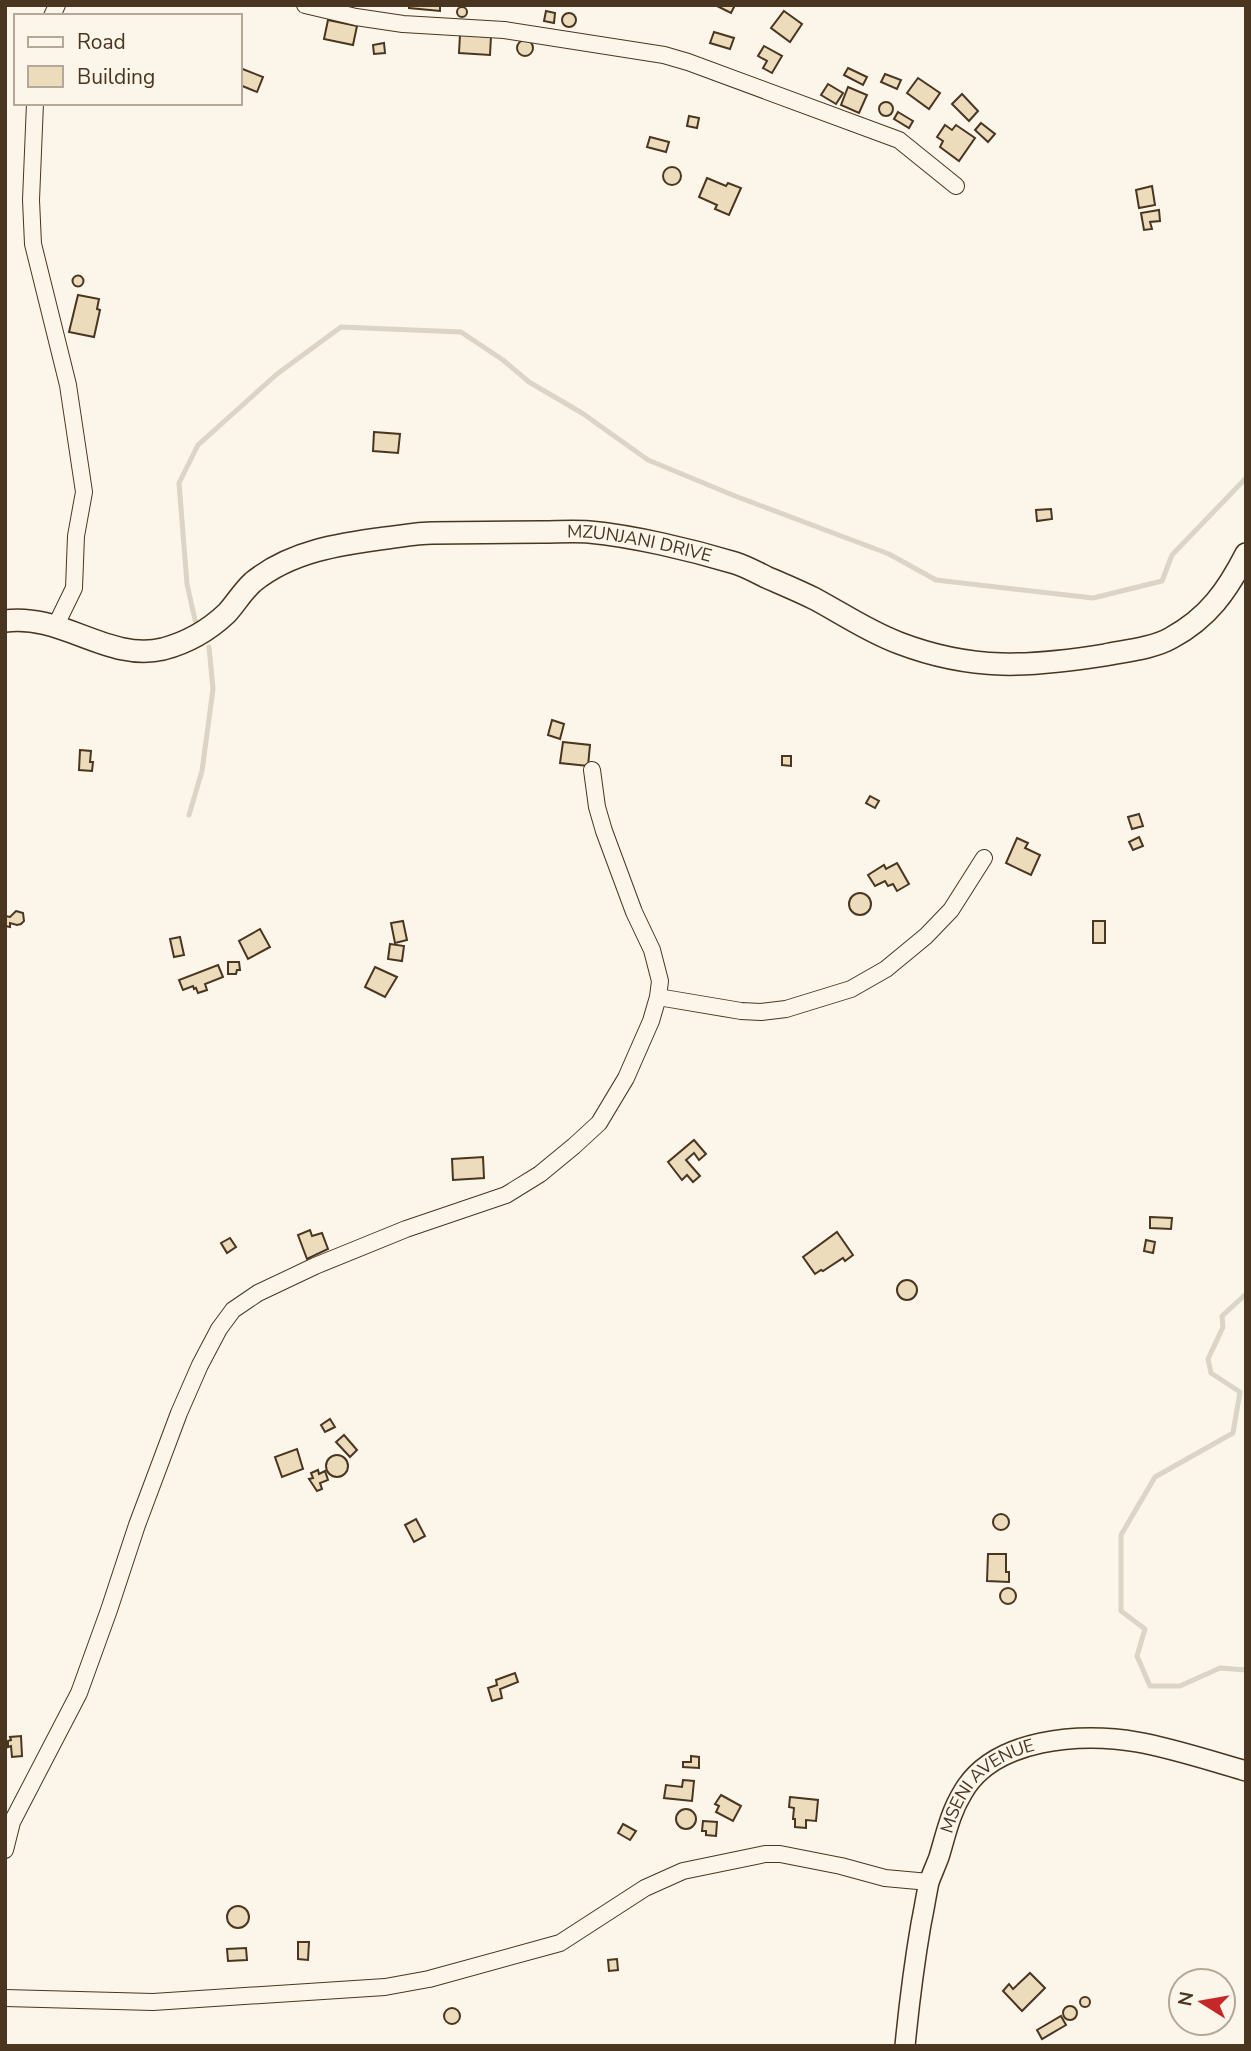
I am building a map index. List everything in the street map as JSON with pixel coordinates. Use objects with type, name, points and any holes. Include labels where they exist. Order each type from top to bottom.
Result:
[{"type":"main road","name":"MZUNJANI DRIVE","points":[[5,621],[35,620],[112,646],[156,650],[184,643],[202,631],[225,614],[252,584],[273,568],[301,555],[332,546],[427,533],[589,532],[738,564],[815,599],[896,642],[938,657],[987,665],[1052,663],[1123,652],[1168,640],[1198,620],[1217,603],[1246,554]]},
{"type":"street","points":[[305,5],[403,24],[504,30],[664,55],[899,140],[956,186]]},
{"type":"street","points":[[35,105],[31,200],[33,244],[68,384],[84,492],[76,536],[74,588],[55,625]]},
{"type":"street","points":[[5,1850],[12,1822],[79,1693],[179,1413],[200,1366],[233,1310],[258,1293],[315,1266],[406,1229],[506,1195],[540,1174],[599,1123],[626,1078],[651,1021],[660,981],[653,950],[618,872],[597,807],[592,770]]},
{"type":"street","points":[[658,997],[761,1012],[786,1009],[851,989],[886,968],[926,936],[951,910],[984,858]]},
{"type":"street","name":"MSENI AVENUE","points":[[905,2046],[912,1972],[929,1882],[939,1857],[947,1823],[964,1790],[979,1771],[1021,1748],[1040,1743],[1094,1738],[1138,1742],[1246,1771]]},
{"type":"street","points":[[5,1998],[153,2002],[385,1987],[418,1981],[560,1943],[645,1888],[683,1871],[765,1854],[780,1854],[841,1866],[885,1878],[929,1882]]},
{"type":"building","points":[[409,5],[440,5],[440,11],[409,8]]},
{"type":"building","points":[[715,5],[735,5],[731,13]]},
{"type":"building","points":[[462,7],[466,8],[466,16],[462,17],[458,16],[457,12],[458,8]]},
{"type":"building","points":[[546,11],[555,13],[554,23],[544,21]]},
{"type":"building","points":[[784,11],[802,24],[790,42],[771,28]]},
{"type":"building","points":[[566,13],[572,13],[576,20],[572,27],[566,27],[562,23],[562,17]]},
{"type":"building","points":[[328,20],[357,26],[353,45],[324,39]]},
{"type":"building","points":[[714,32],[734,38],[730,49],[710,43]]},
{"type":"building","points":[[460,34],[491,36],[490,55],[459,53]]},
{"type":"building","points":[[525,40],[533,48],[525,56],[517,48]]},
{"type":"building","points":[[384,43],[385,53],[374,54],[373,45]]},
{"type":"building","points":[[764,46],[782,56],[772,73],[763,68],[767,61],[758,56]]},
{"type":"building","points":[[848,68],[867,77],[863,85],[844,75]]},
{"type":"building","points":[[242,69],[263,77],[257,92],[242,86]]},
{"type":"building","points":[[885,74],[901,80],[897,89],[881,82]]},
{"type":"building","points":[[918,78],[940,93],[929,109],[907,93]]},
{"type":"building","points":[[828,84],[843,93],[836,104],[821,95]]},
{"type":"building","points":[[848,87],[867,95],[859,113],[841,105]]},
{"type":"building","points":[[962,94],[978,111],[969,121],[952,104]]},
{"type":"building","points":[[883,102],[889,102],[893,109],[889,116],[883,116],[879,112],[879,106]]},
{"type":"building","points":[[898,112],[913,121],[909,128],[894,119]]},
{"type":"building","points":[[689,116],[699,118],[697,128],[687,126]]},
{"type":"building","points":[[981,123],[995,134],[988,142],[975,130]]},
{"type":"building","points":[[945,125],[952,130],[956,125],[975,138],[959,161],[940,147],[943,141],[937,137]]},
{"type":"building","points":[[650,137],[669,142],[666,152],[647,147]]},
{"type":"building","points":[[672,167],[678,170],[681,176],[678,182],[672,185],[666,182],[663,176],[666,170]]},
{"type":"building","points":[[707,178],[726,186],[728,183],[741,188],[729,215],[715,209],[717,205],[699,197]]},
{"type":"building","points":[[1152,186],[1155,205],[1139,208],[1136,190]]},
{"type":"building","points":[[1159,210],[1160,221],[1150,222],[1152,229],[1144,230],[1141,213]]},
{"type":"building","points":[[78,275],[84,281],[78,287],[72,281]]},
{"type":"building","points":[[78,295],[99,299],[97,309],[100,310],[94,337],[69,332]]},
{"type":"building","points":[[374,432],[400,434],[398,453],[373,451]]},
{"type":"building","points":[[1051,509],[1052,519],[1037,521],[1036,510]]},
{"type":"building","points":[[552,720],[564,724],[560,739],[548,735]]},
{"type":"building","points":[[563,742],[590,745],[588,766],[560,763]]},
{"type":"building","points":[[80,750],[91,751],[92,771],[79,770]]},
{"type":"building","points":[[782,756],[791,756],[791,766],[782,765]]},
{"type":"building","points":[[870,796],[879,801],[875,808],[866,803]]},
{"type":"building","points":[[1139,814],[1143,826],[1132,829],[1128,817]]},
{"type":"building","points":[[1139,837],[1143,846],[1133,850],[1129,842]]},
{"type":"building","points":[[1017,838],[1028,843],[1025,848],[1040,855],[1031,875],[1006,863]]},
{"type":"building","points":[[897,863],[909,884],[897,891],[893,884],[888,886],[885,881],[875,886],[868,875],[884,865],[886,869]]},
{"type":"building","points":[[860,893],[868,896],[871,904],[868,912],[860,915],[852,912],[849,904],[852,896]]},
{"type":"building","points":[[16,911],[23,913],[24,921],[17,925],[10,923],[10,927],[5,926],[5,916],[10,917]]},
{"type":"building","points":[[403,921],[407,940],[395,943],[391,923]]},
{"type":"building","points":[[1093,921],[1105,921],[1105,943],[1093,943]]},
{"type":"building","points":[[260,929],[270,947],[248,959],[239,941]]},
{"type":"building","points":[[180,937],[184,955],[174,957],[170,939]]},
{"type":"building","points":[[390,944],[404,946],[402,961],[388,959]]},
{"type":"building","points":[[228,962],[239,962],[240,970],[237,970],[236,974],[228,974]]},
{"type":"building","points":[[218,965],[223,977],[205,984],[207,990],[198,993],[193,986],[183,990],[179,980]]},
{"type":"building","points":[[375,967],[397,977],[385,997],[365,987]]},
{"type":"building","points":[[694,1140],[706,1154],[699,1160],[694,1153],[686,1160],[700,1176],[693,1182],[687,1175],[682,1180],[668,1162]]},
{"type":"building","points":[[483,1157],[484,1178],[453,1180],[452,1159]]},
{"type":"building","points":[[1150,1217],[1172,1218],[1171,1229],[1150,1228]]},
{"type":"building","points":[[310,1230],[312,1236],[322,1233],[328,1249],[307,1259],[298,1235]]},
{"type":"building","points":[[837,1232],[853,1255],[815,1274],[803,1257]]},
{"type":"building","points":[[230,1238],[236,1247],[227,1253],[221,1243]]},
{"type":"building","points":[[1146,1240],[1155,1242],[1153,1253],[1144,1251]]},
{"type":"building","points":[[907,1280],[914,1283],[917,1290],[914,1297],[907,1300],[900,1297],[897,1290],[900,1283]]},
{"type":"building","points":[[330,1419],[335,1427],[325,1432],[321,1425]]},
{"type":"building","points":[[344,1435],[357,1450],[350,1457],[336,1442]]},
{"type":"building","points":[[297,1449],[303,1469],[282,1477],[275,1457]]},
{"type":"building","points":[[337,1455],[345,1458],[348,1466],[345,1474],[337,1477],[329,1474],[326,1466],[329,1458]]},
{"type":"building","points":[[318,1470],[319,1474],[325,1471],[328,1480],[320,1483],[322,1489],[317,1491],[309,1479],[313,1478],[311,1473]]},
{"type":"building","points":[[1001,1514],[1009,1522],[1001,1530],[993,1522]]},
{"type":"building","points":[[416,1519],[425,1536],[414,1542],[405,1525]]},
{"type":"building","points":[[988,1554],[1006,1554],[1009,1582],[987,1581]]},
{"type":"building","points":[[1005,1588],[1011,1588],[1016,1596],[1014,1602],[1005,1604],[1000,1599],[1000,1593]]},
{"type":"building","points":[[515,1673],[518,1682],[500,1689],[502,1698],[492,1701],[488,1688],[497,1685],[496,1680]]},
{"type":"building","points":[[21,1736],[22,1756],[12,1757],[8,1741],[11,1740],[10,1737]]},
{"type":"building","points":[[691,1756],[699,1757],[699,1768],[683,1767],[683,1762],[691,1762]]},
{"type":"building","points":[[683,1780],[694,1781],[692,1801],[664,1798],[666,1785],[682,1787]]},
{"type":"building","points":[[721,1795],[741,1806],[733,1821],[716,1812],[719,1806],[715,1804]]},
{"type":"building","points":[[790,1797],[818,1800],[816,1821],[806,1820],[806,1828],[795,1827],[794,1808],[789,1807]]},
{"type":"building","points":[[686,1809],[693,1812],[696,1819],[693,1826],[686,1829],[679,1826],[676,1819],[679,1812]]},
{"type":"building","points":[[703,1821],[717,1822],[716,1836],[706,1835],[706,1831],[702,1831]]},
{"type":"building","points":[[623,1824],[636,1831],[630,1840],[618,1833]]},
{"type":"building","points":[[238,1906],[246,1909],[249,1917],[246,1925],[238,1928],[230,1925],[227,1917],[230,1909]]},
{"type":"building","points":[[298,1942],[309,1942],[308,1960],[298,1959]]},
{"type":"building","points":[[246,1948],[247,1960],[228,1961],[227,1949]]},
{"type":"building","points":[[617,1959],[618,1970],[609,1971],[608,1960]]},
{"type":"building","points":[[1030,1973],[1045,1988],[1022,2011],[1003,1991],[1009,1984],[1013,1989]]},
{"type":"building","points":[[1085,1997],[1089,1998],[1089,2006],[1085,2007],[1081,2006],[1080,2002],[1081,1998]]},
{"type":"building","points":[[1067,2006],[1073,2006],[1077,2013],[1073,2020],[1067,2020],[1063,2016],[1063,2010]]},
{"type":"building","points":[[449,2008],[455,2008],[460,2016],[458,2022],[449,2024],[444,2019],[444,2013]]},
{"type":"building","points":[[1061,2016],[1066,2025],[1042,2039],[1037,2030]]},
{"type":"waterway","points":[[195,620],[187,584],[179,483],[198,445],[277,374],[341,327],[461,332],[503,360],[529,382],[582,413],[648,460],[889,554],[936,580],[1093,598],[1162,581],[1172,555],[1246,478]]},
{"type":"waterway","points":[[189,815],[202,771],[213,689],[209,647]]},
{"type":"waterway","points":[[1246,1294],[1222,1316],[1223,1327],[1208,1359],[1211,1373],[1240,1392],[1233,1433],[1155,1477],[1121,1535],[1121,1611],[1145,1629],[1137,1656],[1150,1686],[1180,1686],[1220,1668],[1246,1670]]}]
